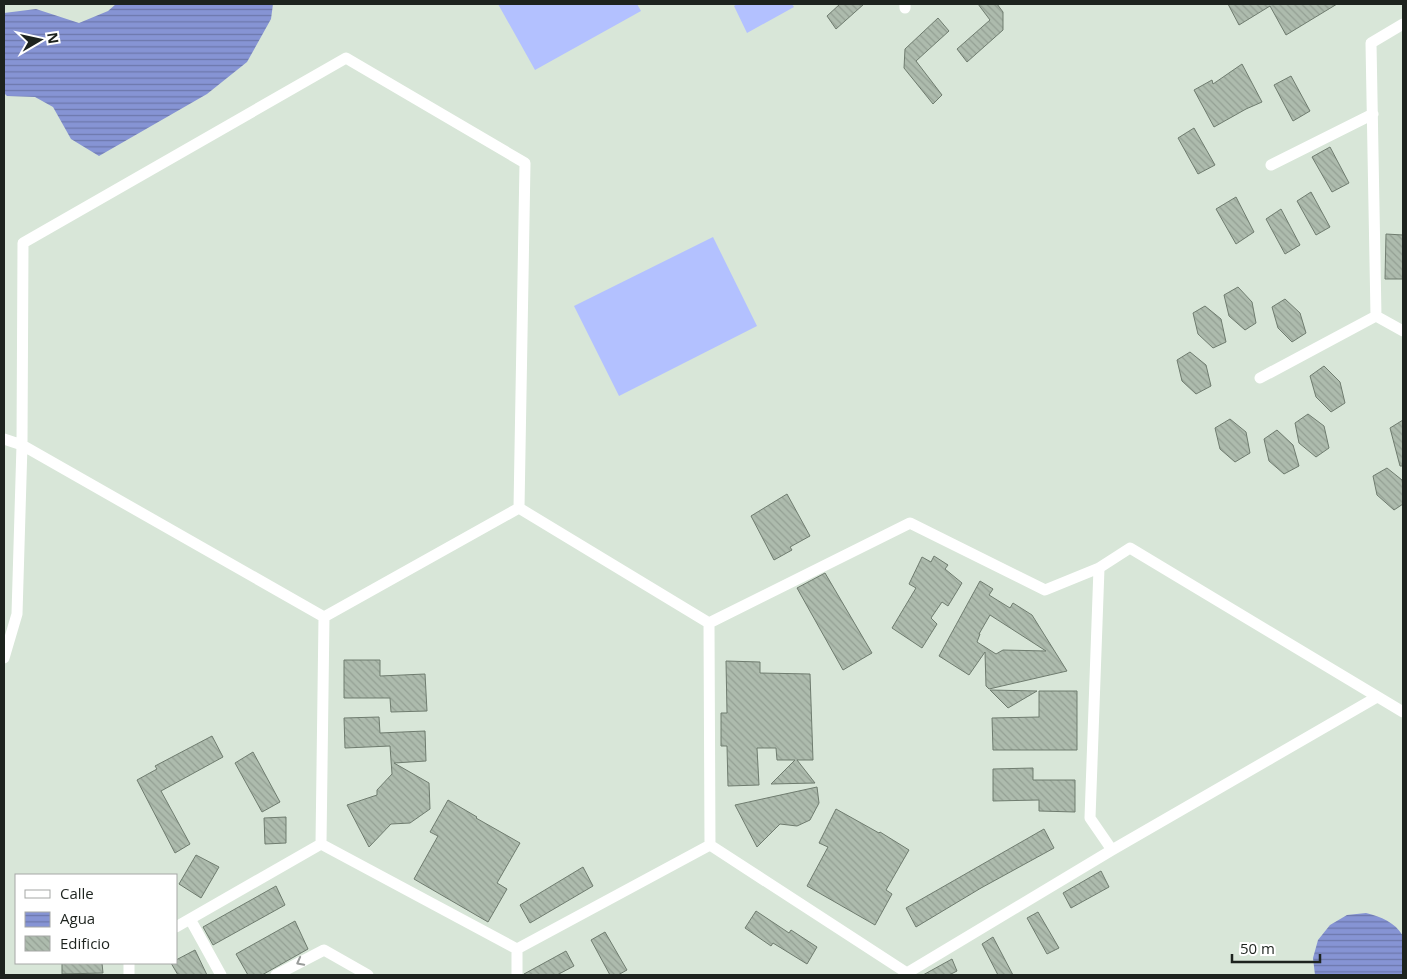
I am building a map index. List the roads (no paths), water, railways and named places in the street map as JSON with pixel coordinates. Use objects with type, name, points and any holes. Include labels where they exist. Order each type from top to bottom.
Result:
[{"type":"street","points":[[1376,316],[1371,43],[1403,24]]},
{"type":"street","points":[[4,658],[17,614],[22,445],[23,243],[346,58],[525,163],[519,508]]},
{"type":"street","points":[[1271,165],[1372,114]]},
{"type":"street","points":[[1376,316],[1403,332]]},
{"type":"street","points":[[1260,378],[1376,316]]},
{"type":"street","points":[[4,439],[22,445],[324,617]]},
{"type":"street","points":[[324,617],[519,508]]},
{"type":"street","points":[[519,508],[709,624]]},
{"type":"street","points":[[709,624],[910,523],[1045,590],[1099,568],[1130,548],[1403,712]]},
{"type":"street","points":[[1099,568],[1090,818],[1112,850]]},
{"type":"street","points":[[321,844],[324,617]]},
{"type":"street","points":[[709,624],[710,845]]},
{"type":"street","points":[[710,845],[907,974],[1112,850],[1377,697]]},
{"type":"street","points":[[178,926],[321,844]]},
{"type":"street","points":[[321,844],[517,949]]},
{"type":"street","points":[[517,949],[710,845]]},
{"type":"street","points":[[190,919],[221,975]]},
{"type":"street","points":[[517,949],[517,975]]},
{"type":"street","points":[[276,975],[324,950],[368,975]]},
{"type":"water","points":[[116,4],[273,4],[271,19],[247,62],[207,94],[99,156],[71,139],[53,107],[35,97],[7,96],[4,93],[4,13],[36,9],[79,23],[108,11]]},
{"type":"water","points":[[1366,913],[1387,921],[1396,927],[1403,936],[1403,975],[1315,975],[1313,958],[1318,940],[1330,925],[1347,915]]}]
